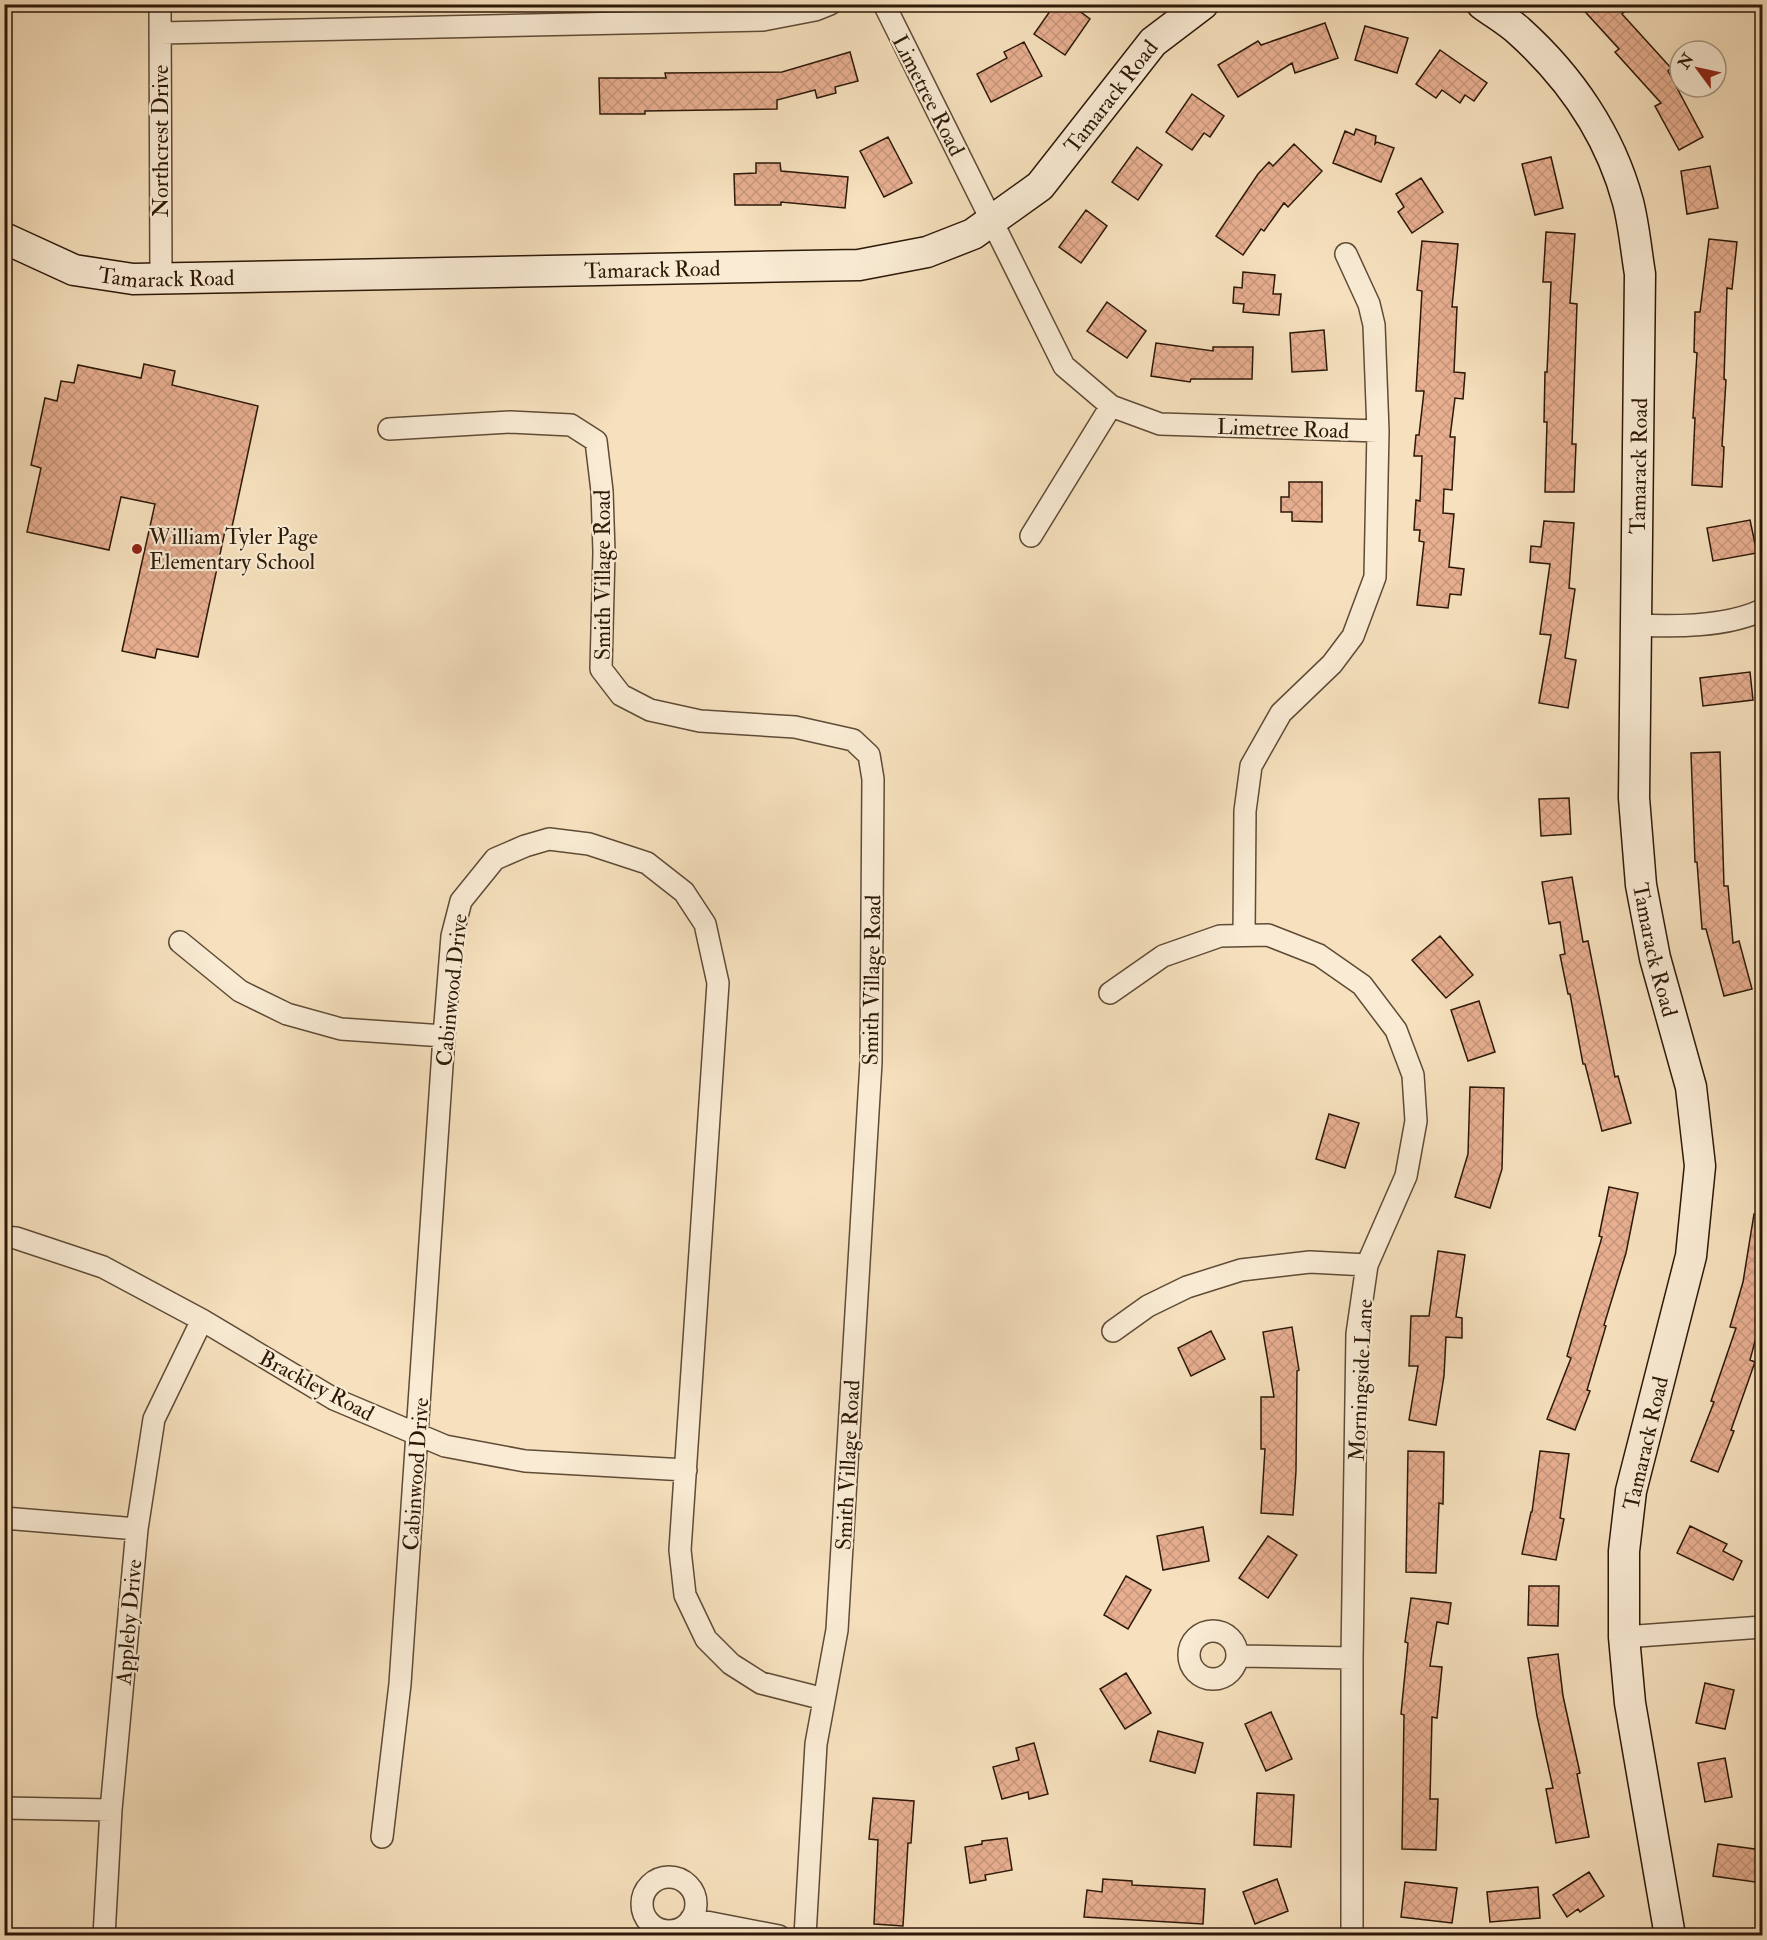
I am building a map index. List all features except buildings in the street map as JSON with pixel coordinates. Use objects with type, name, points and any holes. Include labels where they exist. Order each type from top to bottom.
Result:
[{"type":"street","name":"Northcrest Drive","points":[[160,4],[161,278]]},
{"type":"street","points":[[160,33],[763,20],[815,10],[830,4]]},
{"type":"street","name":"Limetree Road","points":[[884,4],[1064,366],[1111,406],[1160,424],[1378,430],[1375,577],[1365,609],[1353,636],[1332,664],[1281,713],[1251,766],[1245,811],[1244,936]]},
{"type":"street","name":"Tamarack Road","points":[[4,238],[74,270],[133,279],[859,265],[927,252],[973,234],[1040,186],[1153,42],[1203,4]]},
{"type":"street","name":"Tamarack Road","points":[[1482,4],[1518,30],[1557,69],[1591,114],[1607,145],[1628,202],[1640,274],[1634,798],[1641,885],[1655,958],[1691,1087],[1700,1166],[1691,1256],[1631,1491],[1624,1551],[1624,1638],[1630,1703],[1670,1935]]},
{"type":"street","points":[[1346,254],[1369,304],[1374,325],[1378,430]]},
{"type":"street","points":[[1030,536],[1111,406]]},
{"type":"street","name":"Smith Village Road","points":[[389,429],[510,422],[571,425],[596,441],[602,491],[604,542],[601,669],[621,695],[650,710],[700,721],[795,727],[829,734],[853,740],[869,755],[873,779],[871,1062],[837,1630],[816,1744],[805,1935]]},
{"type":"street","points":[[1636,625],[1674,627],[1746,617],[1762,610]]},
{"type":"street","name":"Cabinwood Drive","points":[[382,1837],[400,1684],[452,936],[461,901],[495,859],[525,846],[549,839],[589,844],[647,863],[684,892],[705,924],[718,983],[680,1551],[685,1595],[706,1639],[731,1664],[761,1683],[824,1699]]},
{"type":"street","name":"Morningside Lane","points":[[1110,993],[1163,956],[1220,936],[1268,935],[1319,955],[1362,985],[1396,1030],[1413,1075],[1416,1121],[1406,1176],[1367,1265],[1357,1334],[1352,1658],[1352,1935]]},
{"type":"street","points":[[180,942],[240,990],[288,1014],[341,1029],[444,1036]]},
{"type":"street","name":"Brackley Road","points":[[4,1236],[103,1267],[202,1320],[334,1399],[445,1446],[525,1461],[686,1470]]},
{"type":"street","points":[[1113,1331],[1148,1306],[1177,1292],[1240,1270],[1310,1262],[1367,1265]]},
{"type":"street","name":"Appleby Drive","points":[[104,1935],[111,1810],[137,1529],[154,1419],[202,1320]]},
{"type":"street","points":[[4,1518],[137,1529]]},
{"type":"street","points":[[1624,1638],[1762,1627]]},
{"type":"street","points":[[1237,1656],[1352,1658]]},
{"type":"street","points":[[4,1808],[111,1810]]},
{"type":"street","points":[[691,1919],[779,1935]]},
{"type":"place","name":"William Tyler Page Elementary School","points":[[137,549]]}]
